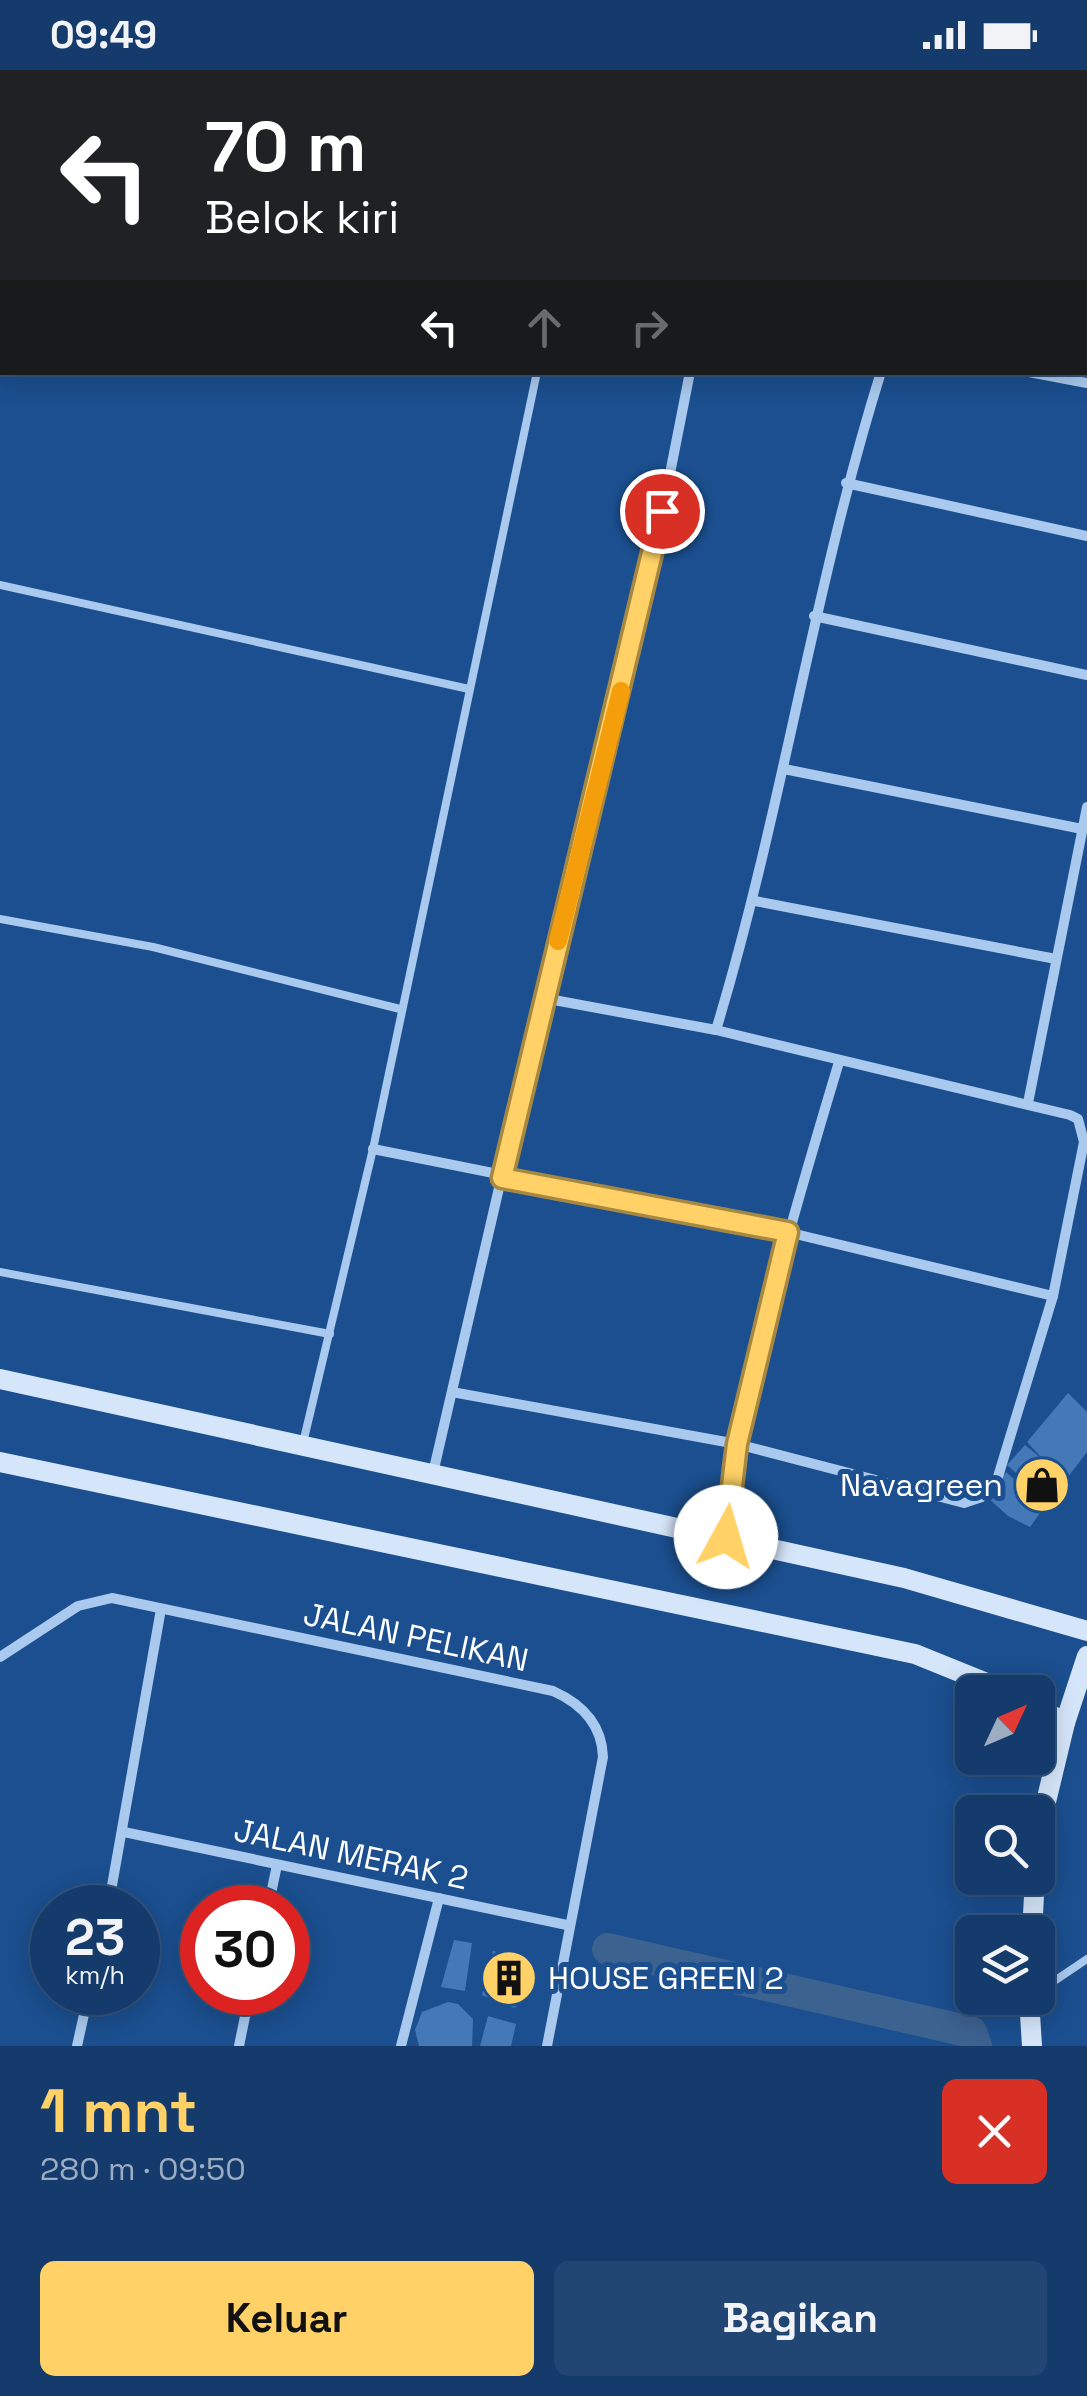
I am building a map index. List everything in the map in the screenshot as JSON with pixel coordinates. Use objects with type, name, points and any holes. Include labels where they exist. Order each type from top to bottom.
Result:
[{"type":"main road","points":[[0,1379],[904,1578],[1087,1631]]},
{"type":"main road","points":[[0,1462],[915,1654],[967,1675]]},
{"type":"main road","points":[[1048,1795],[1065,1722],[1087,1656]]},
{"type":"main road","points":[[1055,1716],[1065,1722]]},
{"type":"main road","points":[[1030,2015],[1032,2046]]},
{"type":"street","points":[[432,1474],[544,998],[649,580],[689,375]]},
{"type":"street","points":[[716,1030],[755,901],[846,483],[880,375]]},
{"type":"street","points":[[1046,375],[1087,382]]},
{"type":"street","points":[[846,483],[1087,536]]},
{"type":"street","points":[[814,616],[1087,675]]},
{"type":"street","points":[[784,769],[1082,829]]},
{"type":"street","points":[[1028,1103],[1087,807]]},
{"type":"street","points":[[755,901],[1056,960]]},
{"type":"street","points":[[452,1392],[737,1444],[964,1503],[973,1501],[997,1480],[1054,1296],[1084,1142],[1078,1120],[1028,1103],[838,1062],[716,1030],[544,998]]},
{"type":"street","points":[[726,1537],[737,1444],[788,1232],[838,1062]]},
{"type":"street","points":[[373,1148],[502,1178],[788,1232],[1054,1296]]},
{"type":"street","name":"JALAN PELIKAN","points":[[0,1657],[78,1606],[112,1598],[554,1692],[580,1706],[599,1733],[603,1757],[567,1925],[547,2046]]},
{"type":"street","points":[[113,1885],[161,1609]]},
{"type":"street","name":"JALAN MERAK 2","points":[[124,1832],[567,1925]]},
{"type":"street","points":[[273,1885],[277,1865]]},
{"type":"street","points":[[401,2046],[438,1898]]},
{"type":"street","points":[[77,2046],[84,2015]]},
{"type":"street","points":[[240,2046],[246,2015]]},
{"type":"lane","points":[[302,1446],[373,1148],[536,375]]},
{"type":"lane","points":[[0,585],[469,689]]},
{"type":"lane","points":[[0,919],[154,947],[400,1009]]},
{"type":"lane","points":[[0,1272],[330,1334]]},
{"type":"lane","points":[[1055,1980],[1087,1958]]},
{"type":"building","points":[[1068,1393],[1087,1412],[1087,1452],[1064,1482],[1027,1442]]},
{"type":"building","name":"Navagreen","points":[[1025,1445],[1047,1463],[1043,1468],[1061,1484],[1030,1527],[1008,1516],[987,1497],[1006,1472],[1022,1486],[1026,1482],[1007,1465]]},
{"type":"building","points":[[454,1940],[472,1943],[465,1991],[441,1987]]},
{"type":"building","name":"HOUSE GREEN 2","points":[[493,1951],[532,1961],[531,1995],[514,2008],[482,1995]]},
{"type":"building","points":[[448,2002],[458,2004],[473,2019],[472,2046],[419,2046],[415,2030],[422,2012]]},
{"type":"building","points":[[488,2016],[516,2024],[511,2046],[480,2046]]},
{"type":"waterway","points":[[608,1949],[971,2032],[976,2046]]},
{"type":"slow traffic","points":[[558,941],[621,691]]},
{"type":"place","name":"Navagreen","points":[[1042,1485]]},
{"type":"place","name":"HOUSE GREEN 2","points":[[509,1978]]},
{"type":"route","points":[[662,511],[649,580],[502,1178],[788,1232],[737,1444],[726,1537]]}]
